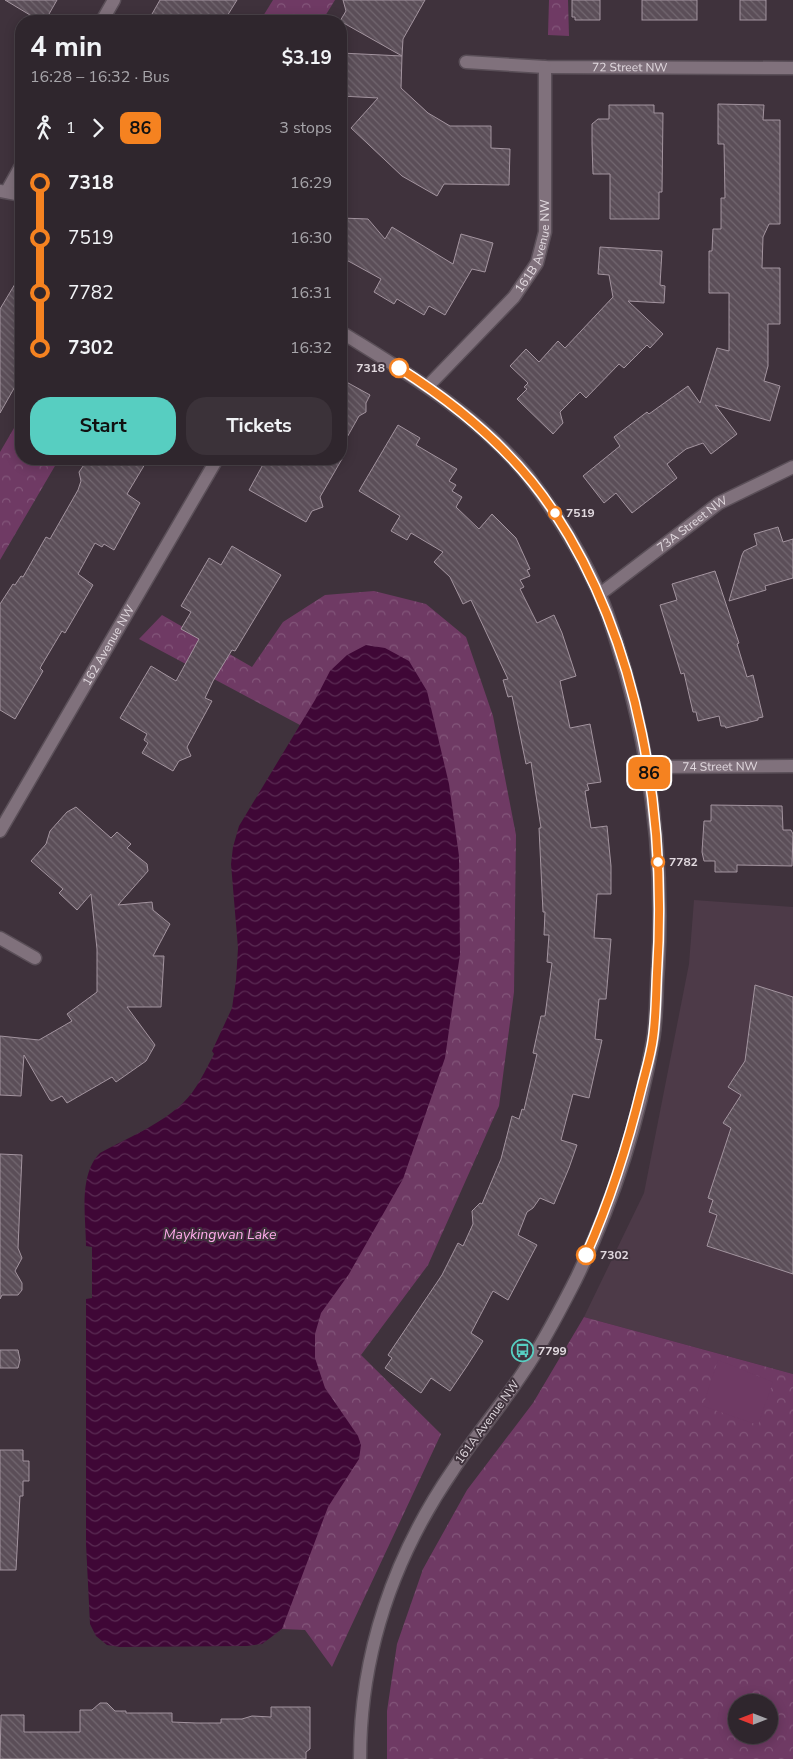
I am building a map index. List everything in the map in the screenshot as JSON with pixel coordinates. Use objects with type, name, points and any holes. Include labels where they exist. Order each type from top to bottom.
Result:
[{"type":"street","points":[[105,15],[114,0]]},
{"type":"street","name":"72 Street NW","points":[[466,62],[545,67],[793,68]]},
{"type":"street","name":"161B Avenue NW","points":[[428,386],[514,297],[537,263],[545,232],[545,67]]},
{"type":"street","points":[[4,191],[15,175]]},
{"type":"street","name":"161A Avenue NW","points":[[347,336],[428,386],[464,413],[524,472],[554,511],[600,594],[630,690],[648,767],[658,848],[660,900],[653,1038],[621,1163],[598,1228],[548,1334],[527,1367],[452,1471],[418,1530],[391,1585],[369,1660],[363,1705],[360,1759]]},
{"type":"street","name":"162 Avenue NW","points":[[0,831],[214,465]]},
{"type":"street","name":"73A Street NW","points":[[600,594],[718,503],[793,467]]},
{"type":"street","name":"74 Street NW","points":[[648,767],[793,766]]},
{"type":"street","points":[[0,938],[35,958]]},
{"type":"shaded area","points":[[694,900],[793,907],[793,1374],[584,1317],[644,1193],[689,964]]},
{"type":"green space","points":[[273,0],[335,0],[326,15],[264,15]]},
{"type":"green space","points":[[549,0],[568,0],[569,36],[548,35]]},
{"type":"green space","points":[[15,426],[15,465],[55,465],[0,560],[0,452]]},
{"type":"green space","points":[[374,591],[426,604],[466,637],[493,716],[516,835],[514,992],[499,1106],[428,1265],[361,1355],[441,1434],[332,1667],[305,1630],[282,1629],[317,1463],[293,1352],[394,721],[300,725],[139,639],[162,615],[252,667],[283,622],[325,595]]},
{"type":"green space","points":[[584,1317],[793,1374],[793,1759],[387,1759],[387,1711],[397,1644],[423,1569],[467,1490],[533,1403]]},
{"type":"green space","points":[[718,1360],[773,1382],[758,1425],[703,1406]]},
{"type":"water","name":"Maykingwan Lake","points":[[366,645],[385,648],[409,661],[427,691],[449,784],[459,856],[460,954],[445,1058],[403,1179],[349,1274],[321,1313],[315,1334],[315,1358],[325,1388],[358,1436],[361,1445],[359,1459],[328,1507],[282,1629],[262,1644],[247,1646],[120,1647],[107,1645],[96,1636],[90,1624],[86,1544],[86,1299],[92,1298],[92,1247],[86,1246],[85,1210],[86,1185],[89,1173],[93,1162],[100,1153],[154,1125],[183,1103],[208,1066],[214,1054],[212,1051],[232,1008],[236,980],[238,948],[231,864],[233,847],[239,826],[315,700],[330,671],[347,655]]},
{"type":"building","points":[[5,0],[57,0],[48,15],[30,15]]},
{"type":"building","points":[[160,0],[237,0],[228,15],[151,15]]},
{"type":"building","points":[[343,0],[425,0],[403,39],[402,56],[347,25],[347,15],[344,15],[346,11]]},
{"type":"building","points":[[572,0],[600,0],[600,20],[575,20],[575,17],[572,17]]},
{"type":"building","points":[[642,0],[697,0],[697,20],[642,20]]},
{"type":"building","points":[[740,0],[766,0],[766,20],[740,20]]},
{"type":"building","points":[[347,53],[402,56],[401,88],[428,113],[450,126],[491,126],[491,148],[510,149],[509,185],[444,184],[437,196],[402,176],[351,128],[378,98],[347,96]]},
{"type":"building","points":[[718,104],[764,105],[763,120],[780,120],[780,224],[769,224],[763,237],[762,268],[780,268],[780,324],[768,324],[768,366],[764,381],[780,386],[770,421],[715,405],[737,434],[711,454],[703,443],[686,449],[667,464],[677,478],[632,513],[616,493],[604,503],[583,476],[620,446],[614,437],[647,412],[649,414],[688,386],[700,403],[717,348],[729,351],[729,293],[709,293],[709,251],[712,251],[713,229],[721,229],[721,198],[725,198],[724,144],[718,144]]},
{"type":"building","points":[[609,105],[654,105],[654,113],[663,113],[662,192],[659,192],[659,219],[610,219],[610,174],[593,174],[592,144],[592,124],[598,119],[609,119]]},
{"type":"building","points":[[347,218],[368,219],[385,239],[392,227],[453,264],[461,234],[493,243],[485,272],[472,269],[445,315],[429,306],[424,315],[397,299],[394,304],[374,292],[381,279],[347,260]]},
{"type":"building","points":[[600,247],[662,251],[660,285],[665,286],[664,303],[628,301],[663,334],[650,348],[647,345],[624,368],[619,364],[586,398],[580,392],[560,412],[563,423],[553,434],[517,399],[527,389],[524,387],[528,383],[510,366],[526,349],[539,362],[558,341],[565,348],[613,297],[609,275],[598,274]]},
{"type":"building","points":[[15,284],[15,387],[0,413],[0,309]]},
{"type":"building","points":[[347,382],[370,395],[366,403],[366,412],[359,416],[347,437]]},
{"type":"building","points":[[398,425],[420,438],[416,445],[457,469],[449,481],[456,485],[452,491],[462,497],[456,507],[479,529],[492,514],[516,538],[530,569],[527,570],[530,576],[520,580],[524,587],[520,589],[537,623],[554,615],[576,676],[560,681],[570,728],[590,724],[601,782],[587,784],[589,790],[585,791],[591,828],[607,826],[611,866],[611,894],[597,894],[594,938],[611,939],[606,999],[599,999],[595,1039],[602,1040],[589,1098],[573,1094],[561,1140],[577,1145],[569,1168],[554,1204],[540,1198],[533,1208],[527,1212],[518,1235],[537,1245],[508,1300],[493,1291],[471,1333],[483,1341],[467,1366],[450,1391],[431,1378],[421,1393],[385,1368],[392,1358],[388,1355],[442,1275],[458,1243],[463,1246],[473,1224],[472,1211],[480,1203],[482,1204],[501,1159],[512,1116],[519,1119],[522,1109],[524,1110],[537,1054],[533,1053],[541,1016],[545,1016],[552,963],[547,962],[549,935],[544,935],[545,912],[543,912],[539,828],[541,828],[531,762],[526,764],[512,696],[508,697],[503,680],[508,679],[471,600],[463,604],[450,577],[434,562],[443,552],[411,533],[407,540],[391,531],[400,516],[359,491]]},
{"type":"building","points":[[84,465],[144,465],[127,494],[140,503],[114,550],[104,544],[102,547],[95,543],[78,574],[93,585],[65,633],[62,631],[40,668],[43,671],[15,719],[0,710],[0,604],[13,584],[15,585],[21,576],[23,577],[46,537],[50,539],[78,490],[81,481],[79,472]]},
{"type":"building","points":[[263,465],[339,465],[320,497],[323,507],[312,511],[306,522],[249,490]]},
{"type":"building","points":[[778,527],[783,542],[793,539],[793,578],[765,586],[766,590],[729,601],[744,551],[757,545],[754,534]]},
{"type":"building","points":[[232,546],[281,575],[235,651],[232,650],[213,681],[205,698],[212,701],[187,747],[191,756],[179,761],[173,771],[142,753],[148,743],[144,740],[147,734],[120,718],[151,666],[176,681],[199,639],[181,629],[191,612],[181,606],[209,558],[221,565]]},
{"type":"building","points":[[715,571],[739,643],[737,644],[747,677],[753,675],[763,717],[726,728],[721,726],[719,716],[698,721],[696,712],[693,712],[684,673],[681,674],[660,605],[677,600],[672,584]]},
{"type":"building","points":[[711,805],[782,806],[783,830],[791,830],[793,834],[792,866],[737,865],[737,872],[715,872],[715,861],[704,861],[702,852],[704,821],[711,821]]},
{"type":"building","points":[[76,807],[111,838],[117,832],[131,844],[127,848],[147,864],[148,871],[118,905],[152,902],[153,910],[170,924],[153,956],[164,956],[161,1007],[127,1007],[155,1045],[146,1061],[116,1082],[112,1077],[67,1103],[62,1096],[52,1101],[50,1100],[24,1055],[21,1096],[0,1095],[0,1036],[39,1040],[72,1021],[67,1014],[97,992],[97,949],[91,894],[77,910],[59,893],[63,889],[31,861],[46,844],[50,831],[67,812]]},
{"type":"building","points":[[755,985],[793,997],[793,1274],[707,1246],[717,1215],[709,1212],[713,1200],[708,1198],[731,1128],[723,1123],[741,1095],[728,1087],[745,1061]]},
{"type":"building","points":[[0,1154],[22,1155],[18,1248],[22,1258],[15,1271],[22,1283],[22,1290],[18,1295],[2,1295],[0,1299]]},
{"type":"building","points":[[0,1350],[18,1350],[20,1360],[18,1368],[0,1368]]},
{"type":"building","points":[[0,1450],[23,1450],[23,1461],[29,1461],[29,1481],[23,1481],[23,1496],[20,1496],[16,1570],[0,1570]]},
{"type":"building","points":[[100,1703],[107,1703],[115,1711],[126,1711],[126,1713],[172,1713],[172,1722],[196,1723],[221,1723],[221,1719],[242,1719],[252,1716],[271,1717],[271,1707],[310,1707],[310,1749],[306,1752],[306,1759],[0,1759],[1,1715],[24,1715],[24,1732],[80,1732],[80,1710],[92,1710]]},
{"type":"bus line","name":"86","points":[[399,368],[428,386],[464,413],[493,439],[524,472],[554,511],[600,594],[616,640],[630,690],[648,767],[656,827],[660,900],[653,1038],[636,1112],[619,1171],[586,1255]]},
{"type":"place","name":"7318","points":[[399,368]]},
{"type":"place","name":"7519","points":[[555,513]]},
{"type":"place","name":"7782","points":[[658,862]]},
{"type":"place","name":"7302","points":[[586,1255]]},
{"type":"place","name":"7799","points":[[522,1351]]}]
